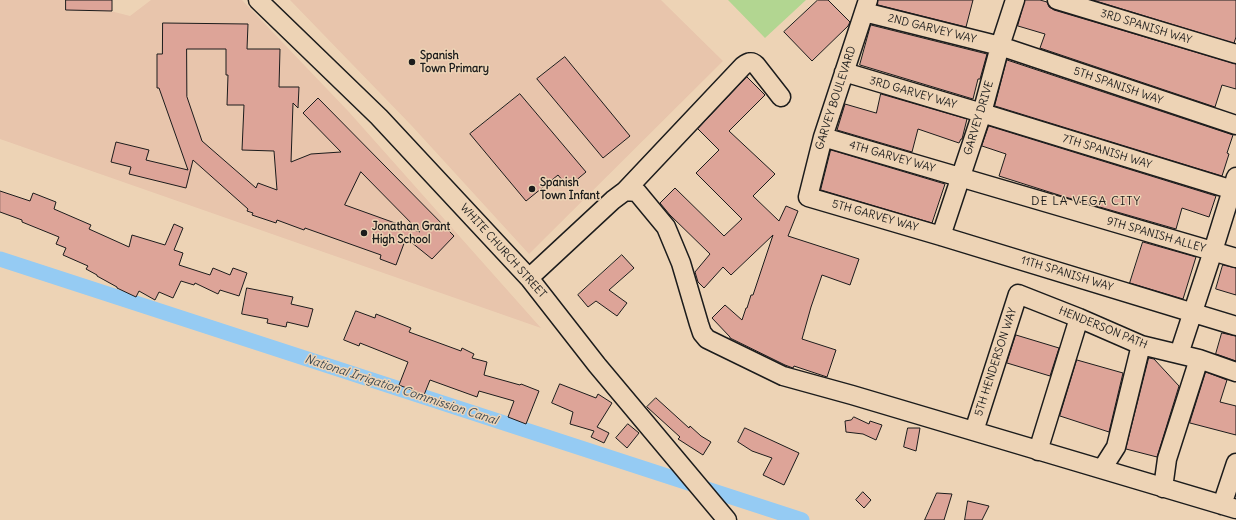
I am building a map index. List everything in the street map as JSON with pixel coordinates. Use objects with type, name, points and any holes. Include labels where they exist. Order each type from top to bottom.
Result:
[{"type":"street","name":"WHITE CHURCH STREET","points":[[258,0],[379,117],[529,278],[598,365],[727,520]]},
{"type":"street","name":"GARVEY DRIVE","points":[[942,236],[982,113],[1000,46],[1015,0]]},
{"type":"street","name":"3RD SPANISH WAY","points":[[1057,0],[1236,54]]},
{"type":"street","name":"2ND GARVEY WAY","points":[[866,6],[1000,46]]},
{"type":"street","name":"GARVEY BOULEVARD","points":[[808,196],[823,137],[866,6]]},
{"type":"street","name":"5TH SPANISH WAY","points":[[1000,46],[1236,125]]},
{"type":"street","points":[[529,278],[613,200],[625,191],[747,63],[751,62],[756,65],[781,97]]},
{"type":"street","name":"3RD GARVEY WAY","points":[[844,72],[982,113]]},
{"type":"street","name":"7TH SPANISH WAY","points":[[982,113],[1235,186]]},
{"type":"street","name":"4TH GARVEY WAY","points":[[823,137],[961,178]]},
{"type":"street","name":"9TH SPANISH ALLEY","points":[[961,178],[1236,258]]},
{"type":"street","points":[[1179,354],[1235,186]]},
{"type":"street","points":[[625,191],[637,192],[666,227],[681,263],[702,333],[707,340],[783,376],[1229,507],[1236,464]]},
{"type":"street","name":"5TH GARVEY WAY","points":[[808,196],[942,236]]},
{"type":"street","name":"11TH SPANISH WAY","points":[[942,236],[1236,326]]},
{"type":"street","name":"5TH HENDERSON WAY","points":[[974,431],[1018,294]]},
{"type":"street","name":"HENDERSON PATH","points":[[1018,294],[1080,318],[1141,345],[1199,359],[1236,372]]},
{"type":"street","points":[[1038,451],[1080,318]]},
{"type":"street","points":[[1102,469],[1116,447],[1141,345]]},
{"type":"street","points":[[1163,488],[1166,459],[1199,359]]},
{"type":"shaded area","name":"Jonathan Grant High School","points":[[0,0],[68,0],[130,16],[151,0],[242,0],[349,112],[541,328],[0,139]]},
{"type":"shaded area","name":"Spanish Town Infant","points":[[290,0],[661,0],[723,61],[529,254],[411,125]]},
{"type":"green space","points":[[728,0],[806,0],[765,38]]},
{"type":"building","points":[[66,0],[112,0],[112,11],[66,10]]},
{"type":"building","points":[[818,0],[828,0],[850,22],[848,26],[812,61],[784,32]]},
{"type":"building","points":[[878,0],[973,0],[966,27],[878,5]]},
{"type":"building","points":[[1025,0],[1040,0],[1047,2],[1049,7],[1054,10],[1236,64],[1236,89],[1222,85],[1215,107],[1040,48],[1045,34],[1018,26]]},
{"type":"building","points":[[1093,0],[1236,0],[1236,37],[1234,43]]},
{"type":"building","points":[[163,23],[248,24],[247,49],[280,49],[279,87],[299,87],[298,108],[293,103],[291,162],[311,154],[341,152],[303,113],[318,98],[454,236],[432,259],[406,238],[396,265],[380,259],[381,255],[305,228],[304,230],[277,220],[276,223],[252,215],[253,213],[247,211],[248,209],[193,160],[186,188],[129,174],[131,167],[111,162],[116,142],[149,150],[146,160],[188,170],[159,88],[157,88],[157,54],[162,54]],"holes":[[[187,49],[226,49],[226,75],[228,75],[227,105],[244,105],[242,150],[274,151],[277,190],[258,183],[256,188],[202,141],[187,97]],[[361,172],[420,232],[345,205]]]},
{"type":"building","points":[[871,25],[987,54],[973,99],[860,65]]},
{"type":"building","points":[[565,57],[630,136],[603,158],[537,79]]},
{"type":"building","points":[[1007,60],[1233,135],[1222,176],[995,106]]},
{"type":"building","points":[[747,77],[765,95],[729,131],[775,174],[753,196],[779,221],[786,206],[798,211],[788,236],[859,259],[850,285],[822,275],[802,339],[836,350],[827,377],[794,366],[793,368],[785,365],[730,338],[712,318],[725,305],[742,320],[751,295],[753,295],[773,235],[731,275],[723,267],[704,288],[698,282],[695,272],[710,254],[670,215],[660,203],[675,188],[724,236],[742,219],[696,173],[719,150],[698,129]]},
{"type":"building","points":[[520,94],[586,172],[568,187],[558,175],[526,201],[470,134]]},
{"type":"building","points":[[881,94],[967,119],[962,139],[959,143],[918,129],[912,152],[837,130],[845,104],[876,113]]},
{"type":"building","points":[[989,126],[1216,196],[1209,217],[1182,208],[1176,229],[999,176],[1006,154],[982,146]]},
{"type":"building","points":[[831,150],[945,184],[932,223],[821,190]]},
{"type":"building","points":[[0,191],[30,201],[33,193],[56,202],[54,209],[91,225],[89,229],[129,247],[132,235],[165,245],[174,224],[183,228],[174,250],[183,253],[179,265],[210,275],[213,268],[230,275],[233,268],[247,273],[239,296],[220,290],[218,294],[195,283],[194,285],[181,281],[173,298],[159,292],[155,300],[139,291],[136,297],[117,288],[86,269],[88,266],[63,255],[66,248],[56,244],[59,237],[22,222],[22,220],[0,212]]},
{"type":"building","points":[[1143,242],[1196,257],[1183,299],[1130,283]]},
{"type":"building","points":[[622,255],[634,268],[609,290],[627,303],[617,316],[596,301],[588,307],[578,295]]},
{"type":"building","points":[[1223,265],[1236,268],[1236,295],[1216,289]]},
{"type":"building","points":[[247,288],[293,297],[291,304],[313,309],[308,327],[287,322],[286,327],[267,323],[268,319],[242,314]]},
{"type":"building","points":[[356,311],[375,318],[376,314],[411,328],[409,332],[461,351],[462,348],[474,354],[472,358],[487,362],[484,375],[520,385],[521,384],[539,391],[526,424],[508,417],[514,401],[479,391],[477,397],[430,380],[424,395],[399,385],[408,362],[360,343],[359,346],[344,340]]},
{"type":"building","points":[[1222,333],[1236,336],[1236,361],[1216,354]]},
{"type":"building","points":[[1016,335],[1059,348],[1050,376],[1007,363]]},
{"type":"building","points":[[1149,358],[1154,359],[1179,386],[1157,457],[1126,449]]},
{"type":"building","points":[[1077,360],[1123,373],[1109,432],[1060,416]]},
{"type":"building","points":[[1206,372],[1227,380],[1220,402],[1236,406],[1236,435],[1190,423]]},
{"type":"building","points":[[560,384],[596,398],[598,394],[612,403],[597,427],[609,433],[604,443],[591,437],[594,431],[570,424],[573,412],[552,403]]},
{"type":"building","points":[[656,398],[689,428],[690,426],[701,436],[711,442],[703,455],[678,439],[680,437],[647,407]]},
{"type":"building","points":[[854,417],[869,424],[870,421],[882,425],[876,440],[863,434],[846,432],[845,421],[851,420]]},
{"type":"building","points":[[628,424],[639,433],[627,448],[616,438]]},
{"type":"building","points":[[745,428],[799,453],[784,485],[763,475],[772,458],[752,451],[738,442]]},
{"type":"building","points":[[908,428],[920,428],[916,451],[904,447]]},
{"type":"building","points":[[863,492],[871,500],[864,508],[856,500]]},
{"type":"building","points":[[937,493],[952,494],[944,520],[925,520]]},
{"type":"building","points":[[968,501],[989,506],[982,520],[965,520]]},
{"type":"waterway","name":"National Irrigation Commission Canal","points":[[0,259],[802,520]]},
{"type":"place","name":"Spanish Town Primary","points":[[412,62]]},
{"type":"place","name":"Spanish Town Infant","points":[[532,189]]},
{"type":"place","name":"Jonathan Grant High School","points":[[364,233]]},
{"type":"district","name":"DE LA VEGA CITY","points":[[1086,202]]}]
